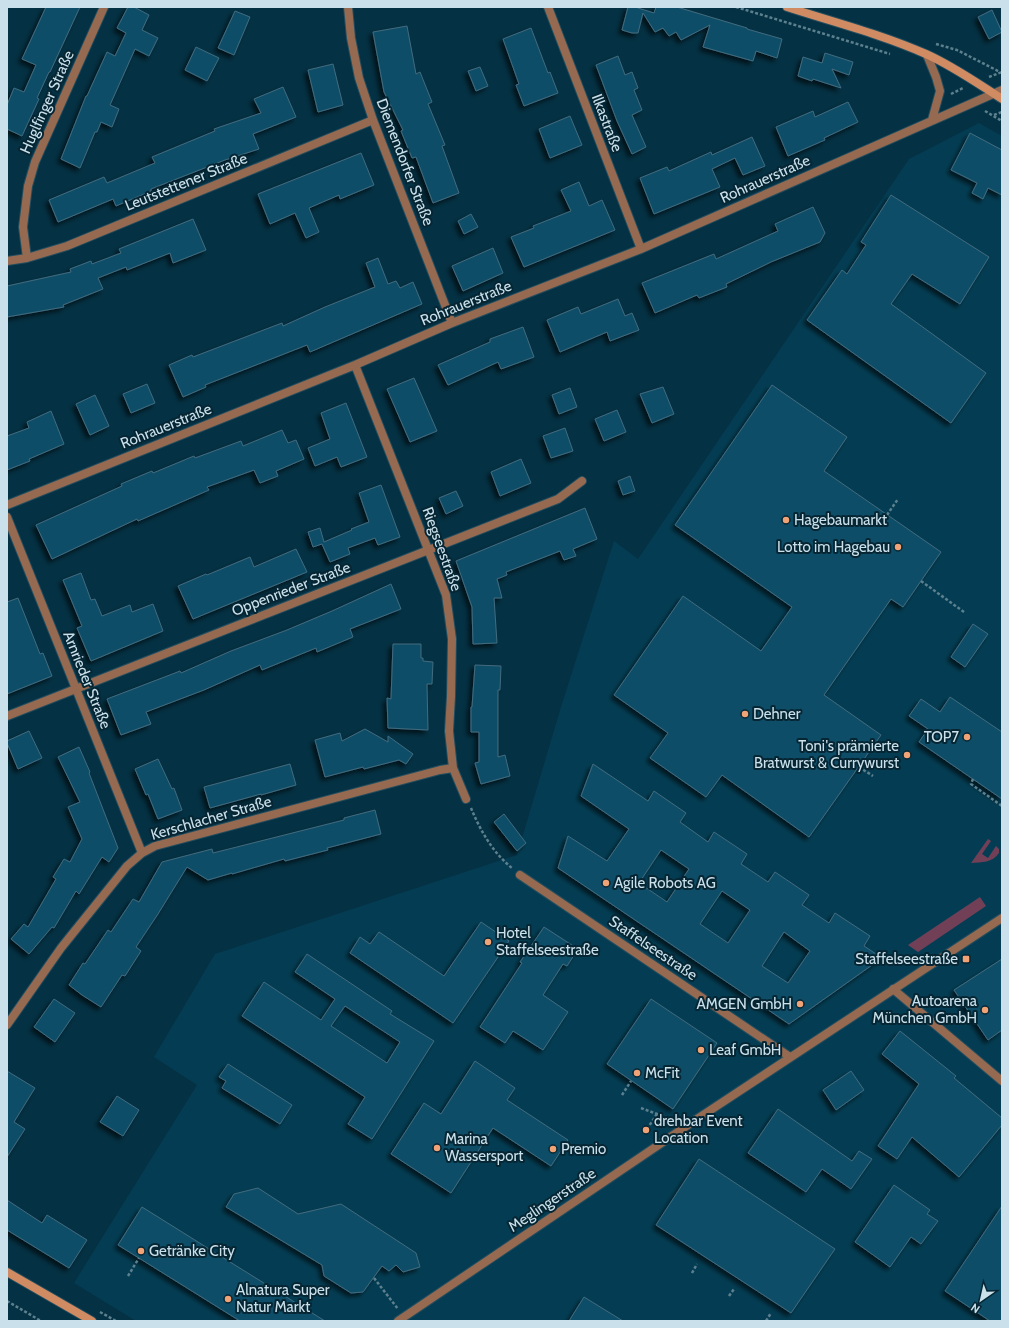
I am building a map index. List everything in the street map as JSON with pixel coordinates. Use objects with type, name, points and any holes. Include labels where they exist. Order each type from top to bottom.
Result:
[{"type":"main road","points":[[787,7],[892,40],[953,68],[1002,99]]},
{"type":"main road","points":[[7,1272],[92,1321]]},
{"type":"street","name":"Huglfinger Straße","points":[[28,258],[23,227],[28,186],[35,162],[104,7]]},
{"type":"street","name":"Diemendorfer Straße","points":[[348,7],[351,38],[359,78],[373,120],[452,323]]},
{"type":"street","name":"Ilkastraße","points":[[548,7],[641,249]]},
{"type":"street","points":[[927,55],[940,91],[932,120]]},
{"type":"street","name":"Rohrauerstraße","points":[[7,505],[355,365],[452,323],[641,249],[1002,90]]},
{"type":"street","name":"Leutstettener Straße","points":[[7,261],[28,258],[67,246],[373,120]]},
{"type":"street","name":"Riegseestraße","points":[[355,365],[446,594],[452,638],[449,731],[453,768],[466,799]]},
{"type":"street","name":"Oppenrieder Straße","points":[[7,716],[558,499],[582,481]]},
{"type":"street","name":"Arnrieder Straße","points":[[7,517],[142,853]]},
{"type":"street","name":"Kerschlacher Straße","points":[[7,1025],[61,948],[127,866],[142,853],[155,846],[432,772],[453,768]]},
{"type":"street","name":"Staffelseestraße","points":[[520,875],[790,1057]]},
{"type":"street","name":"Meglingerstraße","points":[[401,1319],[680,1130],[1002,918]]},
{"type":"street","points":[[894,989],[1002,1081]]},
{"type":"path","points":[[736,7],[838,37],[892,55]]},
{"type":"path","points":[[936,77],[954,92],[1002,121]]},
{"type":"path","points":[[993,116],[1002,112]]},
{"type":"path","points":[[887,515],[898,500]]},
{"type":"path","points":[[921,581],[964,612]]},
{"type":"path","points":[[859,766],[873,776]]},
{"type":"path","points":[[974,779],[971,784],[1002,806]]},
{"type":"path","points":[[466,799],[479,827],[509,865],[520,875]]},
{"type":"path","points":[[622,1095],[631,1081]]},
{"type":"path","points":[[641,1108],[657,1114],[680,1130]]},
{"type":"path","points":[[647,1129],[657,1114]]},
{"type":"path","points":[[128,1276],[139,1258]]},
{"type":"path","points":[[692,1273],[697,1264]]},
{"type":"path","points":[[374,1278],[401,1319]]},
{"type":"path","points":[[729,1296],[734,1289]]},
{"type":"path","points":[[7,1301],[41,1321]]},
{"type":"path","points":[[766,1321],[771,1313]]},
{"type":"shaded area","points":[[979,123],[1002,136],[1002,1321],[136,1321],[74,1283],[197,1085],[154,1057],[215,954],[517,855],[561,707],[614,541],[638,559],[909,159]]},
{"type":"shaded area","points":[[988,839],[991,841],[982,854],[988,858],[996,846],[999,849],[999,853],[993,859],[971,863]]},
{"type":"shaded area","points":[[980,897],[986,906],[918,952],[908,945]]},
{"type":"building","points":[[46,7],[80,7],[37,98],[39,99],[22,136],[7,129],[7,105],[14,88],[24,92],[36,65],[22,59]]},
{"type":"building","points":[[128,7],[134,7],[149,15],[142,30],[158,38],[149,56],[135,49],[110,105],[119,109],[112,127],[101,122],[97,132],[95,132],[80,168],[61,159],[86,96],[107,52],[115,56],[126,33],[117,28]]},
{"type":"building","points":[[628,7],[635,7],[654,13],[656,7],[677,7],[782,39],[777,58],[756,51],[753,61],[703,47],[710,25],[681,40],[676,32],[669,36],[663,28],[655,32],[643,13],[638,33],[622,30]]},
{"type":"building","points":[[992,10],[1002,32],[989,39],[978,17]]},
{"type":"building","points":[[235,11],[250,17],[234,55],[218,48]]},
{"type":"building","points":[[407,26],[416,74],[420,72],[432,102],[428,104],[445,145],[442,146],[459,193],[433,203],[416,157],[412,158],[401,131],[403,130],[384,92],[373,32]]},
{"type":"building","points":[[531,28],[548,73],[550,72],[558,93],[524,106],[516,85],[519,84],[503,39]]},
{"type":"building","points":[[196,47],[219,58],[207,81],[185,70]]},
{"type":"building","points":[[825,53],[853,62],[849,75],[832,69],[841,88],[798,76],[803,57],[822,63]]},
{"type":"building","points":[[618,56],[625,75],[632,72],[638,88],[634,90],[642,110],[632,115],[646,147],[632,154],[617,121],[596,65]]},
{"type":"building","points":[[333,64],[343,105],[318,112],[308,70]]},
{"type":"building","points":[[480,67],[488,86],[476,91],[468,71]]},
{"type":"building","points":[[283,87],[296,117],[253,134],[259,149],[225,160],[151,189],[151,191],[116,206],[113,199],[58,222],[49,200],[104,177],[107,183],[155,163],[152,157],[215,131],[214,129],[261,113],[254,99]]},
{"type":"building","points":[[848,102],[858,122],[824,138],[825,140],[788,156],[776,127],[813,111],[815,117]]},
{"type":"building","points":[[570,116],[582,145],[550,158],[539,129]]},
{"type":"building","points":[[970,133],[1002,150],[1002,195],[988,188],[983,199],[972,193],[977,183],[951,170]]},
{"type":"building","points":[[752,137],[765,166],[743,175],[735,158],[712,169],[720,187],[654,214],[640,178],[667,167],[669,171],[711,152],[712,155]]},
{"type":"building","points":[[361,153],[374,185],[340,199],[339,195],[309,208],[319,232],[306,238],[295,213],[270,224],[258,194]]},
{"type":"building","points":[[579,182],[589,206],[602,200],[615,230],[524,267],[511,237],[534,228],[533,226],[571,211],[561,190]]},
{"type":"building","points":[[891,195],[989,257],[960,304],[912,274],[891,304],[986,373],[951,423],[807,320],[842,270],[847,274],[866,245],[861,242]]},
{"type":"building","points":[[813,207],[825,233],[820,242],[771,262],[726,284],[727,287],[699,298],[697,295],[655,313],[642,283],[714,254],[716,259],[778,231],[775,224]]},
{"type":"building","points":[[471,214],[478,227],[464,234],[458,221]]},
{"type":"building","points":[[193,219],[206,250],[173,263],[170,253],[127,270],[126,267],[98,278],[103,289],[63,305],[64,307],[7,317],[7,286],[71,272],[70,269],[91,261],[92,264],[121,253],[119,249]]},
{"type":"building","points":[[493,248],[503,273],[463,291],[452,266]]},
{"type":"building","points":[[378,258],[388,284],[396,281],[400,288],[413,282],[422,304],[310,352],[307,345],[205,385],[206,387],[183,397],[169,365],[192,355],[193,357],[282,323],[283,326],[375,287],[366,263]]},
{"type":"building","points":[[618,299],[625,316],[632,313],[639,330],[610,341],[607,332],[560,352],[547,320],[578,307],[581,314]]},
{"type":"building","points":[[523,327],[534,357],[501,369],[498,362],[448,385],[438,365],[490,342],[490,339]]},
{"type":"building","points":[[414,378],[437,431],[410,442],[387,389]]},
{"type":"building","points":[[147,384],[155,403],[131,413],[123,394]]},
{"type":"building","points":[[772,385],[847,437],[824,471],[941,552],[903,607],[891,599],[824,695],[881,735],[809,837],[722,775],[706,797],[650,758],[668,733],[614,695],[683,596],[761,651],[792,607],[675,525]]},
{"type":"building","points":[[663,387],[674,414],[652,423],[640,394]]},
{"type":"building","points":[[570,388],[577,407],[559,414],[552,395]]},
{"type":"building","points":[[95,395],[109,426],[90,435],[76,404]]},
{"type":"building","points":[[346,403],[367,457],[341,467],[337,457],[315,466],[308,448],[330,439],[321,413]]},
{"type":"building","points":[[617,410],[626,432],[604,441],[595,419]]},
{"type":"building","points":[[51,411],[64,444],[29,459],[30,461],[7,470],[7,436],[29,428],[27,422]]},
{"type":"building","points":[[565,428],[573,451],[551,458],[543,436]]},
{"type":"building","points":[[282,430],[288,443],[296,440],[304,459],[276,471],[278,476],[260,483],[254,470],[207,487],[209,490],[138,521],[137,519],[52,559],[36,525],[122,486],[121,484],[152,471],[153,473],[194,456],[195,458],[241,441],[243,446]]},
{"type":"building","points":[[521,459],[531,483],[500,496],[491,472]]},
{"type":"building","points":[[630,476],[635,491],[623,495],[618,481]]},
{"type":"building","points":[[381,485],[400,537],[378,545],[375,538],[348,548],[350,554],[330,562],[322,544],[313,547],[308,532],[320,528],[324,542],[369,522],[359,493]]},
{"type":"building","points":[[456,491],[463,506],[446,514],[439,498]]},
{"type":"building","points":[[585,508],[597,539],[573,549],[576,556],[564,560],[560,551],[506,572],[507,575],[497,579],[502,598],[494,598],[497,643],[473,644],[472,607],[456,561]]},
{"type":"building","points":[[296,549],[307,572],[193,619],[178,586],[250,557],[254,567]]},
{"type":"building","points":[[81,573],[91,600],[95,599],[102,616],[130,605],[132,612],[153,604],[163,631],[91,661],[77,628],[82,626],[63,580]]},
{"type":"building","points":[[391,584],[401,609],[350,629],[353,637],[317,652],[316,648],[262,670],[260,665],[204,690],[146,712],[151,724],[121,735],[107,699],[180,671],[181,673],[231,651],[332,611]]},
{"type":"building","points":[[18,598],[40,654],[43,653],[52,676],[7,694],[7,602]]},
{"type":"building","points":[[973,624],[988,634],[965,667],[951,657]]},
{"type":"building","points":[[393,644],[421,644],[421,658],[423,658],[423,661],[433,662],[432,684],[427,684],[428,730],[388,728],[387,698],[391,699]]},
{"type":"building","points":[[475,665],[501,666],[500,690],[498,690],[498,757],[505,755],[510,776],[481,784],[475,763],[479,762],[479,732],[471,732],[471,707]]},
{"type":"building","points":[[950,697],[1002,732],[1002,799],[919,742],[928,729],[909,716],[921,699],[940,712]]},
{"type":"building","points":[[365,729],[388,742],[388,736],[413,754],[406,764],[399,760],[364,769],[363,767],[325,777],[315,740],[340,733],[342,741]]},
{"type":"building","points":[[29,731],[42,758],[18,769],[7,741]]},
{"type":"building","points":[[79,747],[90,772],[89,773],[118,848],[109,862],[102,857],[79,894],[76,891],[54,928],[52,927],[29,954],[11,939],[24,924],[28,927],[56,879],[53,877],[64,859],[70,862],[82,839],[68,807],[80,802],[58,757]]},
{"type":"building","points":[[158,759],[172,789],[174,788],[182,810],[158,819],[148,794],[146,795],[135,769]]},
{"type":"building","points":[[290,764],[296,785],[210,808],[204,787]]},
{"type":"building","points":[[593,764],[648,801],[654,791],[686,813],[680,822],[708,842],[714,832],[747,854],[741,864],[768,882],[775,872],[809,895],[802,905],[829,923],[835,913],[870,936],[864,946],[882,958],[789,1024],[558,868],[568,836],[607,861],[629,829],[581,796]],"holes":[[[661,850],[689,869],[667,902],[639,883]],[[722,891],[750,910],[728,943],[700,924]],[[784,932],[810,951],[788,983],[762,966]]]},
{"type":"building","points":[[375,810],[381,834],[327,848],[328,850],[285,861],[284,859],[208,880],[187,867],[136,947],[141,951],[125,976],[122,975],[101,1007],[69,985],[83,963],[85,964],[108,930],[111,932],[133,899],[139,902],[162,862],[212,849],[213,853],[344,820],[344,818]]},
{"type":"building","points":[[504,814],[526,843],[517,851],[494,822]]},
{"type":"building","points":[[481,922],[509,941],[453,1023],[350,953],[360,937],[370,944],[379,932],[444,976]]},
{"type":"building","points":[[544,927],[578,949],[567,966],[563,964],[543,995],[568,1012],[543,1050],[513,1031],[505,1043],[480,1027],[522,963],[520,962]]},
{"type":"building","points":[[307,954],[392,1011],[390,1014],[434,1041],[372,1139],[348,1124],[365,1097],[242,1016],[264,982],[321,1020],[335,999],[295,972]],"holes":[[[345,1006],[400,1042],[387,1063],[331,1026]]]},
{"type":"building","name":"Autoarena München GmbH","points":[[1002,959],[1002,1030],[988,1040],[954,990]]},
{"type":"building","points":[[54,999],[75,1013],[55,1042],[34,1027]]},
{"type":"building","points":[[651,999],[717,1043],[673,1109],[607,1064]]},
{"type":"building","points":[[900,1031],[956,1076],[954,1078],[1002,1118],[1002,1125],[959,1177],[912,1137],[897,1159],[878,1146],[919,1084],[882,1054]]},
{"type":"building","points":[[475,1061],[515,1088],[507,1100],[568,1140],[551,1166],[493,1128],[451,1193],[391,1154],[424,1103],[441,1114]]},
{"type":"building","points":[[228,1064],[292,1105],[280,1124],[222,1088],[226,1081],[219,1077]]},
{"type":"building","points":[[7,1071],[35,1088],[14,1122],[25,1129],[7,1157]]},
{"type":"building","points":[[851,1071],[864,1090],[836,1110],[823,1090]]},
{"type":"building","points":[[117,1096],[139,1110],[123,1136],[100,1122]]},
{"type":"building","points":[[778,1109],[852,1161],[859,1151],[872,1159],[851,1189],[822,1169],[806,1192],[748,1153]]},
{"type":"building","points":[[699,1159],[835,1249],[791,1313],[656,1225]]},
{"type":"building","points":[[894,1185],[930,1210],[927,1214],[938,1221],[921,1244],[911,1237],[890,1267],[855,1242]]},
{"type":"building","points":[[258,1188],[298,1214],[341,1204],[416,1253],[420,1267],[403,1272],[396,1265],[389,1271],[382,1266],[363,1292],[351,1293],[324,1276],[322,1265],[226,1207],[234,1194]]},
{"type":"building","points":[[7,1200],[42,1223],[47,1215],[87,1240],[69,1268],[7,1230]]},
{"type":"building","points":[[1002,1206],[1002,1321],[990,1321],[945,1291]]},
{"type":"building","points":[[142,1207],[325,1321],[240,1321],[118,1245]]},
{"type":"building","points":[[584,1297],[623,1321],[569,1321]]},
{"type":"place","name":"Hagebaumarkt","points":[[786,520]]},
{"type":"place","name":"Lotto im Hagebau","points":[[898,547]]},
{"type":"place","name":"Dehner","points":[[745,714]]},
{"type":"place","name":"TOP7","points":[[967,737]]},
{"type":"place","name":"Toni's prämierte Bratwurst & Currywurst","points":[[907,755]]},
{"type":"place","name":"Agile Robots AG","points":[[606,883]]},
{"type":"place","name":"Hotel Staffelseestraße","points":[[488,942]]},
{"type":"place","name":"Staffelseestraße","points":[[966,959]]},
{"type":"place","name":"AMGEN GmbH","points":[[800,1004]]},
{"type":"place","name":"Autoarena München GmbH","points":[[985,1010]]},
{"type":"place","name":"Leaf GmbH","points":[[701,1050]]},
{"type":"place","name":"McFit","points":[[637,1073]]},
{"type":"place","name":"drehbar Event Location","points":[[646,1130]]},
{"type":"place","name":"Marina Wassersport","points":[[437,1148]]},
{"type":"place","name":"Premio","points":[[553,1149]]},
{"type":"place","name":"Getränke City","points":[[141,1251]]},
{"type":"place","name":"Alnatura Super Natur Markt","points":[[228,1299]]}]
